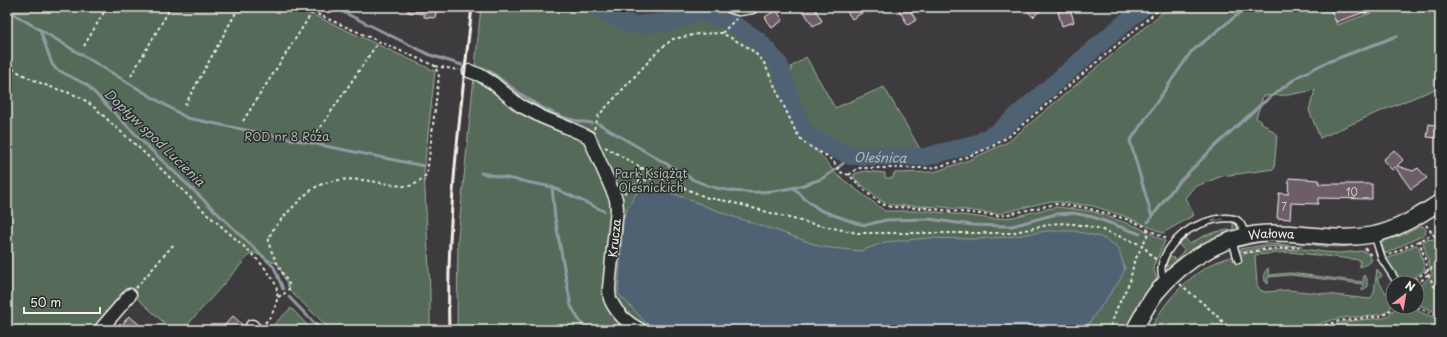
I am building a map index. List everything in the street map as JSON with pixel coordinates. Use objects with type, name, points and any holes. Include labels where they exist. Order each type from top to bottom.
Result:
[{"type":"street","points":[[731,7],[739,9],[752,7]]},
{"type":"street","points":[[466,71],[480,75],[493,83],[519,105],[542,117],[571,128],[592,132]]},
{"type":"street","name":"Krucza","points":[[592,132],[616,199],[617,208],[609,288],[610,300],[626,321],[641,330]]},
{"type":"street","name":"Wałowa","points":[[1134,330],[1146,308],[1173,278],[1195,258],[1239,238],[1274,232],[1335,238],[1350,238],[1374,234],[1406,223],[1440,202]]},
{"type":"street","points":[[100,330],[130,295]]},
{"type":"lane","points":[[1173,278],[1164,259],[1174,243],[1189,230],[1209,221],[1231,218],[1237,220],[1241,224],[1237,257]]},
{"type":"lane","points":[[1374,234],[1382,259],[1392,275]]},
{"type":"path","points":[[84,46],[107,7]]},
{"type":"path","points":[[131,76],[171,7]]},
{"type":"path","points":[[185,105],[239,7]]},
{"type":"path","points":[[301,7],[435,66],[466,71]]},
{"type":"path","points":[[849,175],[858,168],[933,168],[954,162],[1008,138],[1162,7]]},
{"type":"path","points":[[243,121],[313,11]]},
{"type":"path","points":[[722,33],[737,18]]},
{"type":"path","points":[[1174,243],[1144,226],[1126,219],[1083,207],[1056,204],[999,216],[924,208],[891,207],[882,204],[849,175],[840,172],[834,162],[827,156],[802,141],[795,130],[764,63],[757,54],[722,33],[698,34],[673,39],[660,49],[599,115],[596,119],[592,132],[641,167],[658,177],[708,198],[733,203],[804,222],[857,233],[1010,233],[1058,223],[1097,228],[1142,246],[1173,278],[1212,311],[1231,330]]},
{"type":"path","points":[[314,137],[379,41]]},
{"type":"path","points":[[7,66],[41,83],[76,95],[87,102],[135,143],[205,212],[259,262],[270,275],[276,286],[278,297],[275,308],[269,319],[256,328]]},
{"type":"path","points":[[278,297],[285,294],[290,286],[269,244],[272,232],[297,202],[316,187],[328,182],[368,180],[403,186],[412,185],[420,181],[427,174],[439,76],[435,66]]},
{"type":"path","points":[[639,182],[641,167]]},
{"type":"path","points":[[616,199],[639,182],[658,177]]},
{"type":"path","points":[[1424,222],[1440,243]]},
{"type":"path","points":[[1109,330],[1117,308],[1130,282],[1134,262],[1148,234],[1147,229]]},
{"type":"path","points":[[1382,259],[1420,239],[1433,234]]},
{"type":"path","points":[[1420,239],[1428,274],[1434,286],[1440,290]]},
{"type":"path","points":[[130,295],[173,245]]},
{"type":"path","points":[[1237,257],[1261,250],[1303,247]]},
{"type":"path","points":[[1421,275],[1440,264]]},
{"type":"path","points":[[1425,277],[1428,274]]},
{"type":"path","points":[[1434,286],[1440,277]]},
{"type":"path","points":[[1425,310],[1440,317]]},
{"type":"path","points":[[1314,330],[1339,321],[1381,316],[1385,314]]},
{"type":"shaded area","points":[[1320,7],[1399,7],[1332,33]]},
{"type":"green space","name":"ROD nr 8 Róża","points":[[7,7],[291,7],[309,13],[435,71],[424,170],[430,292],[430,330],[331,330],[290,291],[278,264],[252,252],[183,330],[172,330],[126,288],[91,330],[7,330]]},
{"type":"green space","name":"Park Książąt Oleśnickich","points":[[481,7],[584,7],[634,31],[703,18],[741,34],[765,53],[777,71],[803,134],[837,175],[885,211],[929,211],[994,219],[1013,217],[1057,207],[1091,211],[1138,227],[1165,241],[1153,267],[1157,280],[1126,330],[457,330],[458,237]]},
{"type":"green space","points":[[1169,7],[1330,7],[1337,25],[1388,7],[1440,7],[1440,87],[1320,138],[1309,110],[1315,90],[1288,95],[1263,96],[1256,118],[1277,135],[1274,169],[1222,176],[1194,187],[1185,198],[1194,215],[1163,233],[1127,217],[1093,206],[1051,201],[997,214],[942,207],[892,205],[883,202],[854,178],[854,174],[865,171],[885,173],[885,178],[893,178],[894,173],[934,172],[969,160],[1008,142]]},
{"type":"green space","points":[[806,57],[835,108],[884,87],[920,149],[877,151],[848,149],[822,139],[812,130],[807,122],[797,98],[793,83],[791,67]]},
{"type":"green space","points":[[1233,223],[1236,224],[1239,232],[1170,269],[1166,264],[1170,256],[1177,260],[1184,250],[1178,244],[1185,238],[1190,244],[1210,234],[1233,230]]},
{"type":"green space","points":[[1423,226],[1426,230],[1425,234],[1385,254],[1381,246],[1383,241],[1400,236]]},
{"type":"green space","points":[[1260,239],[1371,243],[1334,247],[1279,241],[1262,242],[1239,247],[1238,245]]},
{"type":"green space","points":[[1434,239],[1440,246],[1440,314],[1425,307],[1425,281],[1432,274],[1423,242],[1425,240]]},
{"type":"green space","points":[[1270,244],[1302,246],[1267,247],[1240,252],[1240,249]]},
{"type":"green space","points":[[1417,245],[1419,247],[1425,270],[1418,275],[1395,275],[1387,259]]},
{"type":"green space","points":[[1303,249],[1339,253],[1363,251],[1367,253],[1372,260],[1368,264],[1360,267],[1360,260],[1290,252],[1255,255],[1257,285],[1260,290],[1265,292],[1289,290],[1370,299],[1374,293],[1377,269],[1382,276],[1377,279],[1385,291],[1385,312],[1378,315],[1347,317],[1324,322],[1307,330],[1150,330],[1163,308],[1171,298],[1199,272],[1226,258],[1247,253]]},
{"type":"green space","points":[[1268,268],[1269,275],[1290,273],[1363,282],[1364,275],[1367,278],[1367,287],[1362,291],[1363,284],[1291,275],[1268,277],[1268,284],[1265,281],[1264,273]]},
{"type":"green space","points":[[291,308],[312,330],[269,329]]},
{"type":"green space","points":[[1425,314],[1440,320],[1440,330],[1320,330],[1343,322],[1384,318],[1388,316]]},
{"type":"water","points":[[651,185],[731,216],[822,247],[861,251],[885,242],[928,238],[974,239],[1008,237],[1046,231],[1074,231],[1101,237],[1118,247],[1125,269],[1120,280],[1084,330],[672,330],[646,323],[618,293],[623,220],[628,207],[639,189]]},
{"type":"building","points":[[408,7],[437,7],[435,18],[424,17],[424,14],[408,12]]},
{"type":"building","points":[[801,7],[814,7],[822,21],[813,26]]},
{"type":"building","points":[[844,7],[872,7],[852,19]]},
{"type":"building","points":[[897,7],[908,7],[916,20],[908,25]]},
{"type":"building","points":[[1024,7],[1044,7],[1033,17]]},
{"type":"building","points":[[1330,7],[1361,7],[1362,13],[1336,22]]},
{"type":"building","points":[[1070,8],[1074,22],[1062,26],[1058,12]]},
{"type":"building","points":[[776,10],[783,20],[772,28],[765,17]]},
{"type":"building","points":[[1429,124],[1440,126],[1440,138],[1427,137]]},
{"type":"building","points":[[1394,150],[1403,160],[1397,166],[1413,171],[1418,168],[1427,178],[1411,189],[1395,167],[1392,170],[1383,160]]},
{"type":"building","points":[[1289,178],[1319,180],[1319,184],[1372,184],[1372,199],[1318,198],[1318,204],[1291,203],[1290,219],[1277,218],[1279,193],[1288,194]]},
{"type":"building","points":[[129,316],[141,326],[137,330],[125,330],[121,326]]},
{"type":"building","points":[[233,316],[245,327],[246,330],[220,330]]},
{"type":"waterway","points":[[333,7],[430,55],[462,65]]},
{"type":"waterway","name":"Oleśnica","points":[[594,7],[633,25],[670,22],[699,12],[722,18],[758,40],[779,64],[788,89],[792,107],[806,132],[812,138],[851,156],[925,157],[978,143],[999,131],[1143,7]]},
{"type":"waterway","points":[[1152,217],[1130,141],[1191,52],[1247,7]]},
{"type":"waterway","points":[[7,10],[187,118],[424,166]]},
{"type":"waterway","name":"Dopływ spod Lucienia","points":[[40,30],[52,64],[56,69],[87,85],[145,144],[274,267],[283,289]]},
{"type":"waterway","points":[[1148,222],[1176,185],[1212,149],[1259,106],[1276,93],[1299,76],[1325,63],[1397,36]]},
{"type":"waterway","points":[[484,69],[491,72],[526,98],[551,112],[577,121],[592,123]]},
{"type":"waterway","points":[[599,124],[694,180],[721,189],[735,191],[765,192],[793,188],[807,184],[825,177],[851,156]]},
{"type":"waterway","points":[[481,173],[552,187],[604,211]]},
{"type":"waterway","points":[[552,187],[555,218],[571,306],[585,328],[601,330]]},
{"type":"waterway","points":[[794,188],[805,199],[820,210],[866,225],[886,220],[929,219],[972,225],[1012,226],[1056,214],[1073,213],[1093,217],[1140,234]]},
{"type":"waterway","name":"Dopływ spod Lucienia","points":[[289,297],[321,330]]},
{"type":"railway","points":[[449,330],[452,209],[472,7]]}]
